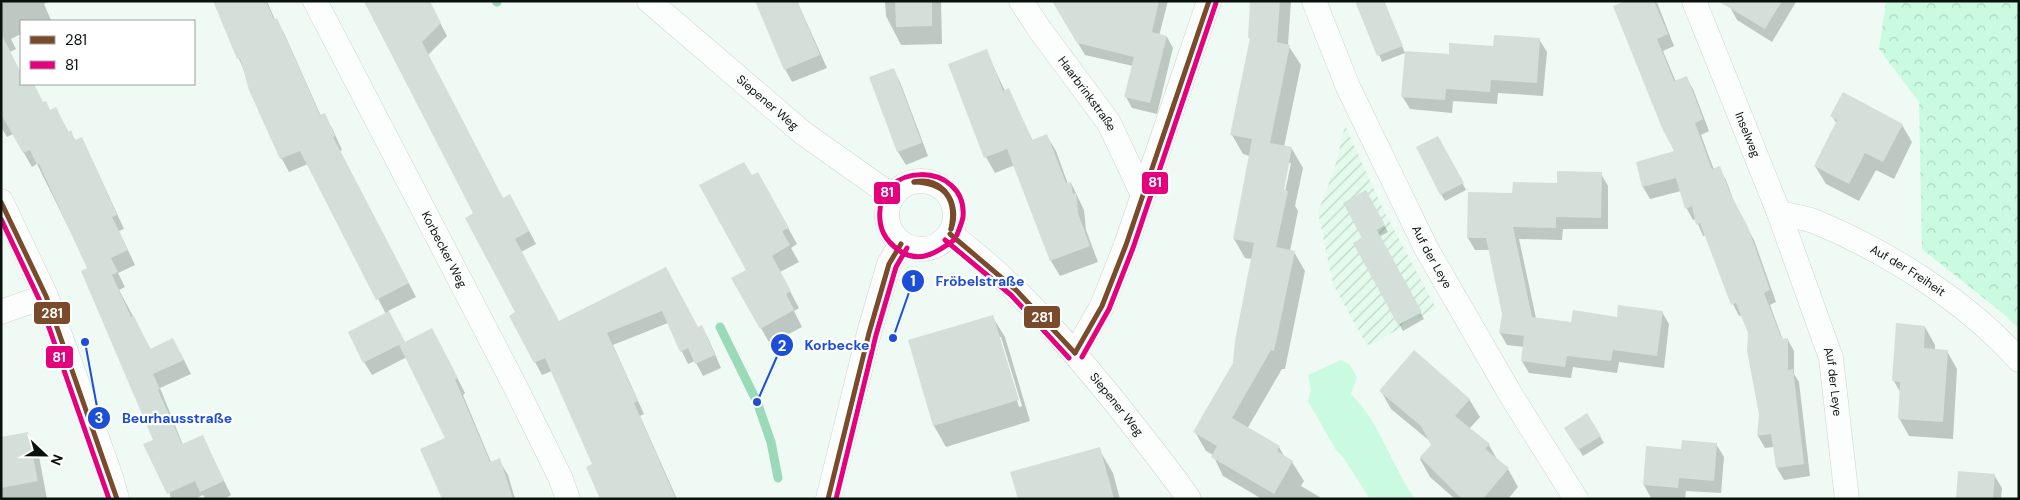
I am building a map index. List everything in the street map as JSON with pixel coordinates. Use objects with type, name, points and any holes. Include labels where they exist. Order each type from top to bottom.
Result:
[{"type":"street","name":"Korbecker Weg","points":[[316,1],[515,386],[560,477],[568,499]]},
{"type":"street","name":"Siepener Weg","points":[[649,1],[803,132],[892,196]]},
{"type":"street","name":"Haarbrinkstraße","points":[[1021,1],[1040,30],[1109,123],[1142,193]]},
{"type":"street","points":[[1075,353],[1102,306],[1126,245],[1208,1]]},
{"type":"street","name":"Auf der Leye","points":[[1314,1],[1348,87],[1426,248],[1512,398],[1576,499]]},
{"type":"street","name":"Inselweg","points":[[1694,1],[1800,268]]},
{"type":"street","points":[[919,180],[935,183],[947,192],[954,205],[955,220],[950,234],[940,244],[928,249],[914,250],[901,244],[892,234],[887,222],[887,208],[892,196],[904,185],[919,180]]},
{"type":"street","points":[[1,202],[46,296],[111,477],[117,499]]},
{"type":"street","name":"Auf der Freiheit","points":[[1779,213],[1814,221],[1913,271],[1978,322],[2019,360]]},
{"type":"street","name":"Siepener Weg","points":[[950,234],[997,271],[1045,318],[1161,458],[1189,499]]},
{"type":"street","points":[[828,499],[871,325],[889,264],[901,244]]},
{"type":"street","name":"Auf der Leye","points":[[1800,268],[1831,358],[1847,499]]},
{"type":"street","points":[[1,312],[46,296]]},
{"type":"shaded area","points":[[1345,126],[1385,213],[1436,308],[1370,345],[1366,344],[1333,284],[1318,212],[1335,167]]},
{"type":"green space","points":[[1886,1],[2019,1],[2019,329],[2005,315],[1922,249],[1919,102],[1879,49]]},
{"type":"green space","points":[[1341,360],[1350,365],[1357,377],[1351,394],[1378,431],[1415,499],[1370,499],[1343,457],[1336,450],[1308,401],[1311,390],[1308,375]]},
{"type":"building","points":[[213,1],[266,1],[274,20],[277,18],[320,115],[325,113],[335,136],[333,137],[409,283],[376,300],[300,151],[280,159],[249,90],[240,58],[237,59]]},
{"type":"building","points":[[364,1],[430,1],[441,23],[422,42],[503,198],[510,194],[529,231],[515,239],[559,321],[666,267],[698,327],[702,325],[715,355],[695,364],[688,348],[680,352],[662,311],[607,333],[638,401],[634,403],[676,499],[600,499],[586,467],[592,464],[545,358],[534,363],[509,316],[515,312],[465,218],[473,213]]},
{"type":"building","points":[[755,1],[797,1],[820,55],[784,70]]},
{"type":"building","points":[[895,1],[932,1],[932,26],[896,27]]},
{"type":"building","points":[[1052,1],[1159,1],[1152,32],[1167,36],[1150,103],[1124,97],[1134,57],[1077,43]]},
{"type":"building","points":[[1250,1],[1280,1],[1277,42],[1290,45],[1270,143],[1292,147],[1284,190],[1288,191],[1276,247],[1295,251],[1274,351],[1271,350],[1232,418],[1280,446],[1277,451],[1293,461],[1274,494],[1211,457],[1217,446],[1193,432],[1233,363],[1235,341],[1254,243],[1233,239],[1252,139],[1230,135],[1250,38],[1248,38]]},
{"type":"building","points":[[1355,1],[1384,1],[1403,46],[1377,56]]},
{"type":"building","points":[[1626,1],[1654,1],[1668,34],[1657,39],[1674,81],[1687,76],[1703,119],[1695,123],[1712,169],[1720,166],[1730,193],[1748,227],[1770,290],[1764,293],[1782,339],[1788,338],[1788,370],[1793,369],[1804,464],[1776,468],[1771,434],[1757,436],[1759,414],[1747,351],[1748,333],[1736,303],[1731,305],[1700,223],[1696,225],[1692,206],[1685,209],[1676,178],[1642,187],[1636,162],[1674,151],[1662,128],[1613,6]]},
{"type":"building","points":[[1718,1],[1782,1],[1765,29]]},
{"type":"building","points":[[1,33],[20,71],[20,85],[34,85],[43,102],[46,101],[50,110],[56,107],[68,132],[71,130],[75,140],[82,137],[117,215],[112,217],[128,250],[111,258],[118,272],[112,275],[131,317],[134,316],[150,349],[173,338],[184,360],[153,374],[160,389],[158,390],[182,444],[203,435],[224,481],[200,492],[195,481],[167,494],[143,444],[153,440],[81,271],[87,268],[39,164],[37,165],[30,150],[23,153],[1,114]]},
{"type":"building","points":[[1494,35],[1540,38],[1537,83],[1491,80],[1490,92],[1446,89],[1445,100],[1401,97],[1405,51],[1449,54],[1449,43],[1493,46]]},
{"type":"building","points":[[987,49],[1003,91],[1009,88],[1032,140],[1047,134],[1066,183],[1071,182],[1073,194],[1076,193],[1078,213],[1090,246],[1050,261],[1007,149],[984,158],[948,64]]},
{"type":"building","points":[[894,68],[922,143],[897,152],[869,77]]},
{"type":"building","points":[[1843,92],[1903,124],[1883,162],[1865,153],[1849,184],[1814,166],[1837,120],[1830,116]]},
{"type":"building","points":[[1438,136],[1464,183],[1440,195],[1416,147]]},
{"type":"building","points":[[744,162],[752,175],[758,172],[789,228],[782,231],[790,245],[772,256],[791,291],[786,294],[794,310],[760,329],[731,278],[746,270],[699,185]]},
{"type":"building","points":[[1557,171],[1602,172],[1601,218],[1556,217],[1556,228],[1513,227],[1532,317],[1571,322],[1573,310],[1617,317],[1618,305],[1663,311],[1657,356],[1613,350],[1611,361],[1567,356],[1565,367],[1521,361],[1524,336],[1499,333],[1502,314],[1486,238],[1467,238],[1468,192],[1512,193],[1513,182],[1557,183]]},
{"type":"building","points":[[1366,190],[1385,225],[1370,234],[1377,230],[1422,312],[1398,325],[1353,243],[1362,238],[1343,203]]},
{"type":"building","points":[[389,311],[405,342],[363,363],[348,332]]},
{"type":"building","points":[[993,315],[1019,400],[933,426],[908,340]]},
{"type":"building","points":[[1896,323],[1925,326],[1924,348],[1948,350],[1943,422],[1898,419],[1900,382],[1892,381]]},
{"type":"building","points":[[432,328],[458,378],[455,379],[490,462],[500,458],[513,499],[442,499],[420,449],[445,438],[399,345]]},
{"type":"building","points":[[1414,350],[1470,399],[1455,416],[1490,444],[1485,449],[1509,468],[1483,499],[1462,499],[1420,457],[1431,445],[1421,426],[1379,391]]},
{"type":"building","points":[[1587,413],[1601,436],[1578,450],[1564,428]]},
{"type":"building","points":[[28,432],[38,481],[1,488],[1,437]]},
{"type":"building","points":[[1682,440],[1717,443],[1714,481],[1679,478],[1678,488],[1643,485],[1646,446],[1681,449]]},
{"type":"building","points":[[1100,447],[1114,499],[1018,499],[1010,472]]},
{"type":"building","points":[[1958,471],[1995,474],[1993,499],[1956,499]]},
{"type":"waterway","points":[[720,327],[757,402],[771,442],[778,478]]},
{"type":"transit line","name":"281","points":[[1075,353],[1102,306],[1126,245],[1209,1]]},
{"type":"transit line","name":"81","points":[[1082,357],[1109,309],[1133,248],[1216,3]]},
{"type":"transit line","name":"81","points":[[954,240],[936,252],[924,256],[917,257],[903,253],[890,243],[882,230],[880,220],[882,200],[891,186],[905,177],[921,175],[937,177],[951,185],[961,199],[963,217],[957,235]]},
{"type":"transit line","name":"281","points":[[914,182],[924,181],[933,183],[941,187],[947,194],[954,211],[951,229]]},
{"type":"transit line","name":"281","points":[[914,182],[934,186],[941,189],[947,195],[952,209],[951,229]]},
{"type":"transit line","name":"281","points":[[1,202],[46,296],[117,499]]},
{"type":"transit line","name":"81","points":[[1,219],[39,299],[109,499]]},
{"type":"transit line","name":"281","points":[[950,234],[1016,290],[1075,353]]},
{"type":"transit line","name":"81","points":[[945,240],[1011,295],[1069,358]]},
{"type":"transit line","name":"281","points":[[828,499],[869,333],[889,264],[901,244]]},
{"type":"transit line","name":"81","points":[[836,499],[876,335],[896,267],[907,248]]},
{"type":"place","name":"Fröbelstraße","points":[[893,338]]},
{"type":"place","name":"Beurhausstraße","points":[[85,342]]},
{"type":"place","name":"Korbecke","points":[[757,402]]}]
